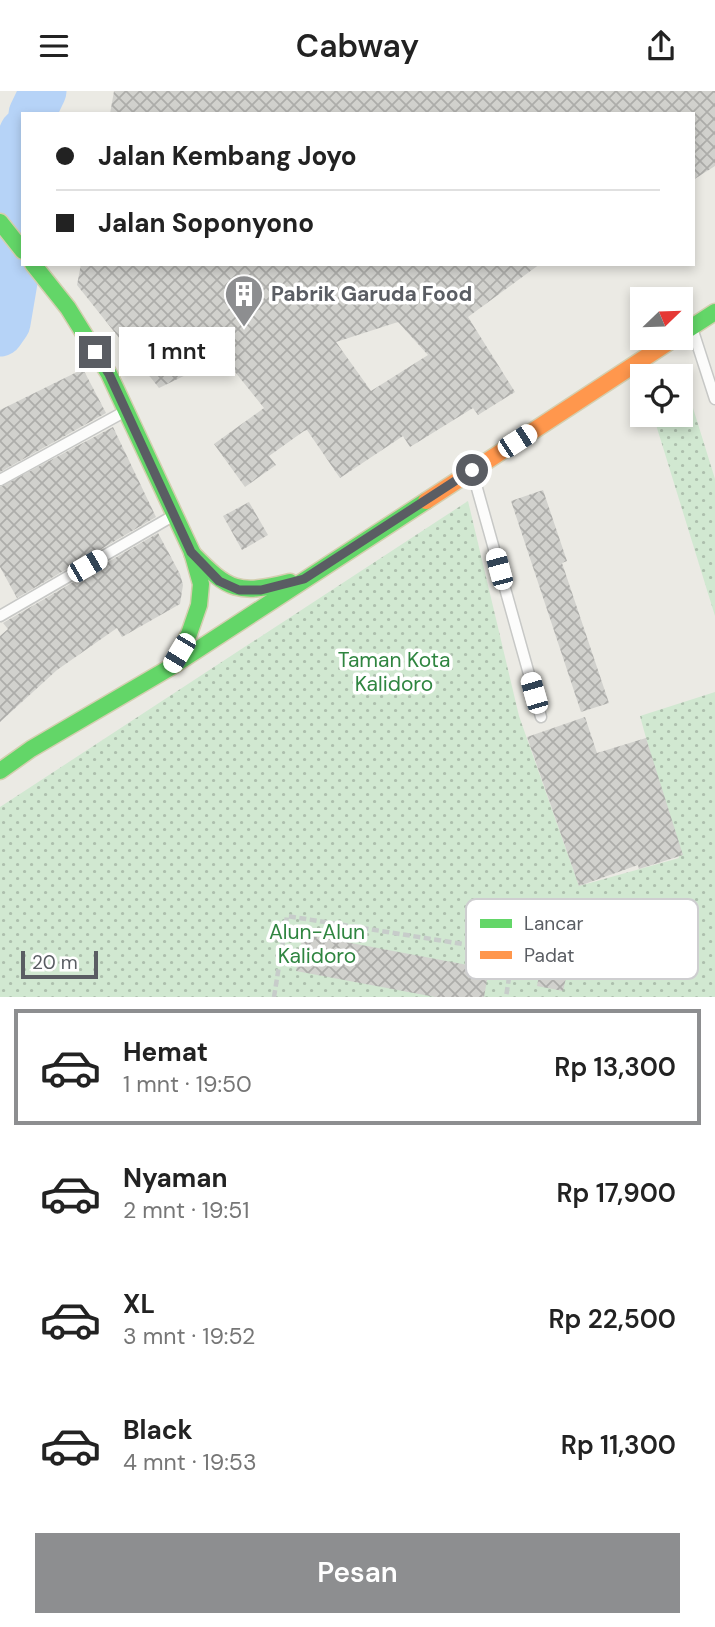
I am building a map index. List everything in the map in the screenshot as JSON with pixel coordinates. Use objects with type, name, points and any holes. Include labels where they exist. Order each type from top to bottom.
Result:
[{"type":"main road","points":[[1,224],[21,249]]},
{"type":"main road","points":[[35,266],[68,308],[109,374],[191,552],[201,583],[198,612],[187,640],[171,667]]},
{"type":"main road","points":[[693,326],[715,312]]},
{"type":"main road","points":[[0,771],[31,749],[171,667],[657,350]]},
{"type":"main road","points":[[191,552],[219,581],[239,590],[261,590],[304,579]]},
{"type":"lane","points":[[693,347],[715,399]]},
{"type":"lane","points":[[0,480],[126,411]]},
{"type":"lane","points":[[472,470],[541,717]]},
{"type":"lane","points":[[0,617],[174,515]]},
{"type":"path","points":[[274,997],[287,916],[466,944]]},
{"type":"path","points":[[506,997],[509,979]]},
{"type":"green space","points":[[693,408],[715,479],[715,616],[657,427],[693,427]]},
{"type":"green space","points":[[468,501],[519,716],[579,886],[679,858],[640,716],[715,692],[715,997],[0,997],[0,807]]},
{"type":"building","points":[[114,91],[715,91],[715,166],[695,179],[695,112],[110,112]]},
{"type":"building","name":"Pabrik Garuda Food","points":[[81,266],[537,266],[468,317],[515,392],[478,415],[473,408],[410,447],[403,436],[340,478],[307,430],[269,456],[276,465],[245,487],[214,444],[264,408],[223,357],[159,388],[77,285]],"holes":[[[398,322],[428,355],[371,391],[336,342]]]},
{"type":"building","points":[[83,369],[106,413],[0,472],[0,410]]},
{"type":"building","points":[[113,427],[156,517],[17,598],[0,567],[0,487]]},
{"type":"building","points":[[543,490],[567,561],[562,563],[609,703],[581,712],[511,501]]},
{"type":"building","points":[[249,502],[268,535],[242,550],[223,516]]},
{"type":"building","points":[[158,533],[180,574],[183,585],[180,604],[122,637],[117,628],[57,670],[0,722],[0,636],[8,629],[3,623]]},
{"type":"building","points":[[585,717],[597,753],[646,738],[683,855],[639,869],[638,865],[579,886],[527,737]]},
{"type":"building","points":[[303,934],[466,965],[466,979],[487,979],[484,997],[435,997],[296,971]]},
{"type":"building","points":[[538,979],[566,979],[563,991],[537,986]]},
{"type":"waterway","points":[[33,112],[43,91]]},
{"type":"waterway","points":[[21,137],[15,162],[21,203]]},
{"type":"waterway","points":[[0,333],[7,323],[21,241]]},
{"type":"traffic: fast","points":[[0,222],[21,248]]},
{"type":"traffic: fast","points":[[35,266],[68,308],[109,374],[192,552],[201,584],[199,605],[189,634],[174,662]]},
{"type":"traffic: fast","points":[[693,326],[715,312]]},
{"type":"traffic: fast","points":[[0,771],[31,749],[171,667],[426,501]]},
{"type":"traffic: fast","points":[[192,553],[216,575],[235,587],[258,588],[290,582]]},
{"type":"traffic: slow","points":[[426,501],[657,350]]},
{"type":"place","name":"Pabrik Garuda Food","points":[[244,328]]},
{"type":"route","points":[[95,352],[109,374],[191,552],[219,581],[239,590],[261,590],[304,579],[472,470]]},
{"type":"park label","name":"Taman Kota Kalidoro","points":[[394,672]]},
{"type":"park label","name":"Alun-Alun Kalidoro","points":[[317,944]]}]
